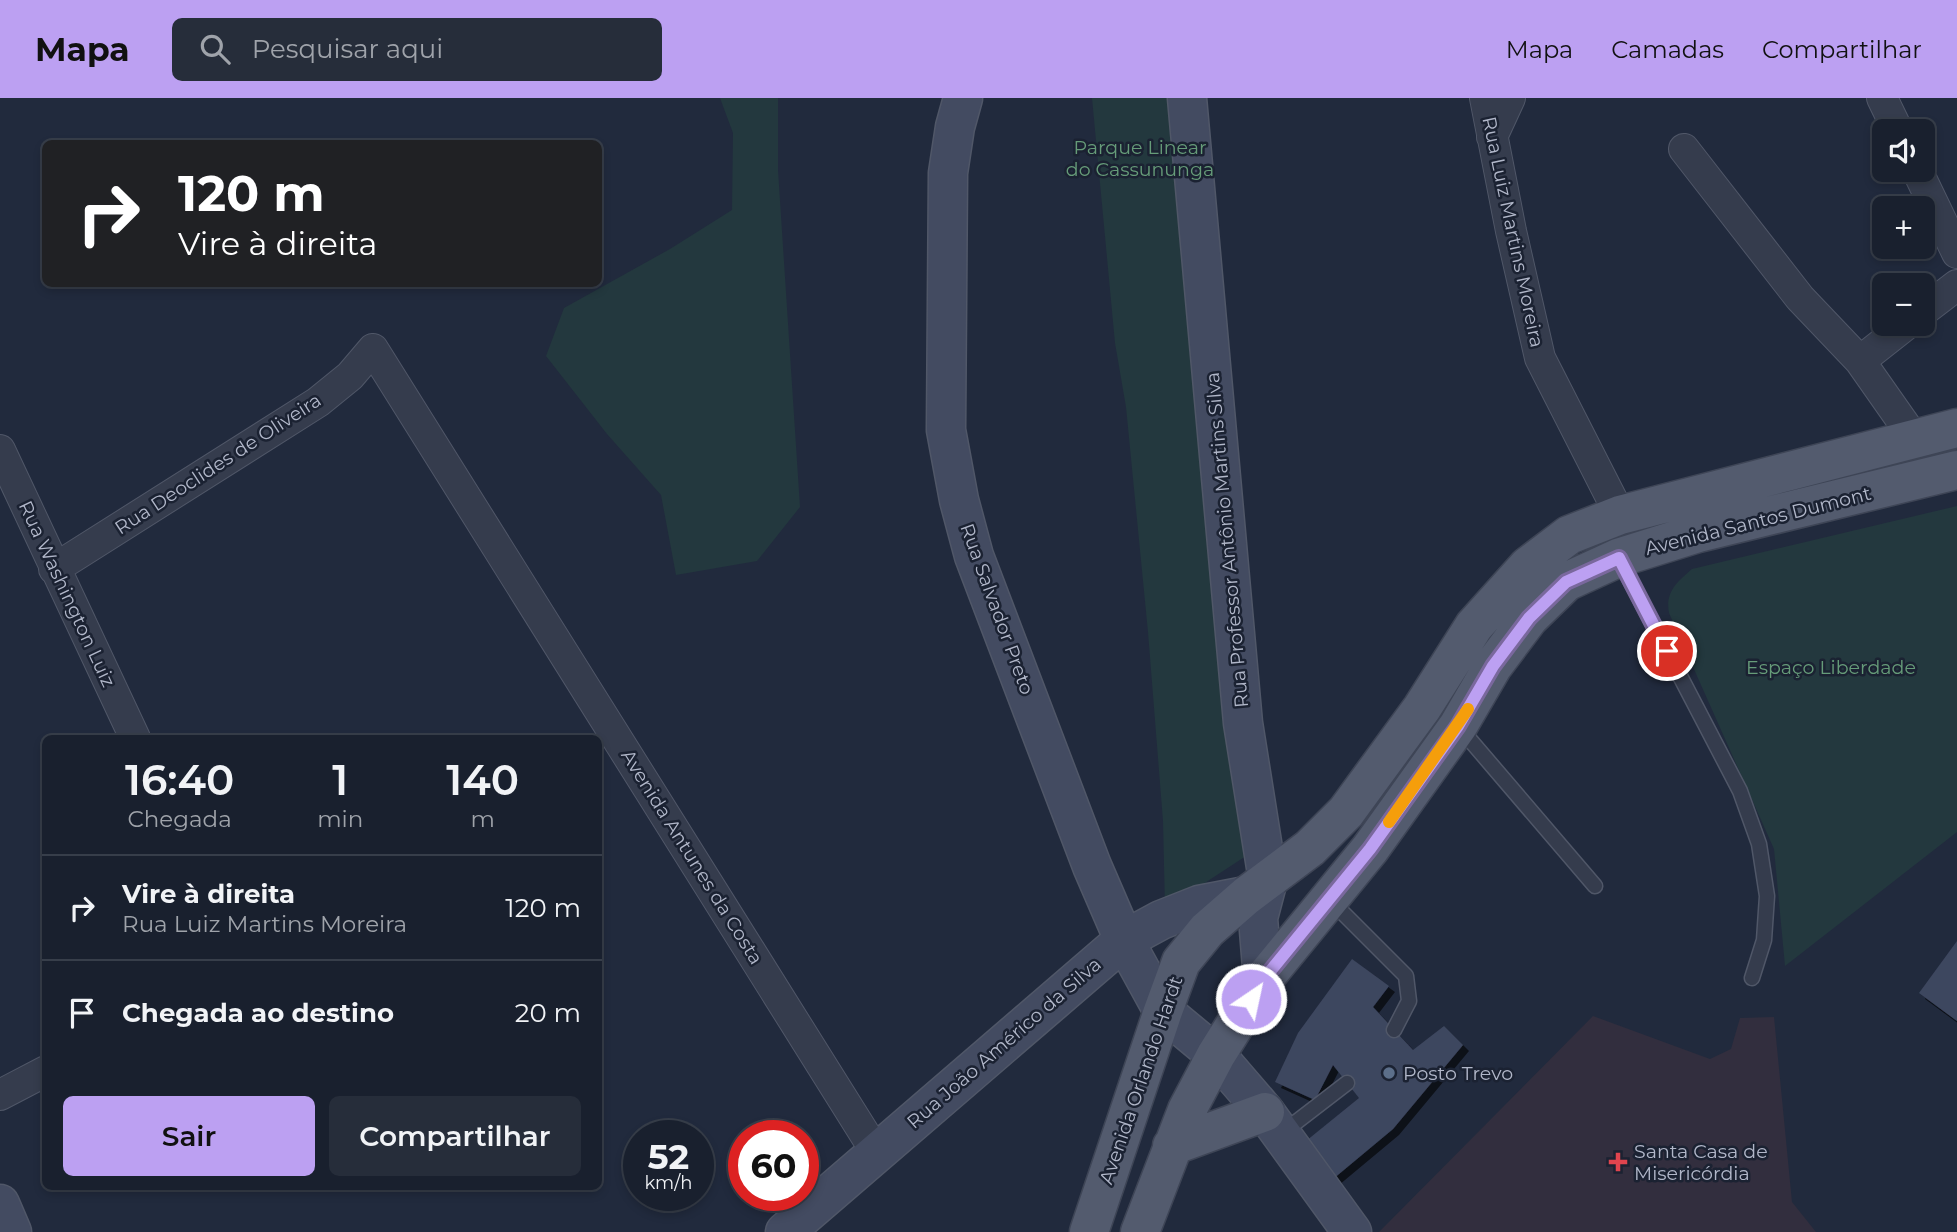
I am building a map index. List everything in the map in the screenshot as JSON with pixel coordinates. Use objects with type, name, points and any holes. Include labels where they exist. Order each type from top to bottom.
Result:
[{"type":"main road","name":"Rua Salvador Preto","points":[[963,98],[955,127],[948,173],[946,216],[946,430],[957,488],[974,556],[1092,866],[1124,940],[1163,1011]]},
{"type":"main road","name":"Rua Professor Antônio Martins Silva","points":[[1187,98],[1243,723],[1263,980]]},
{"type":"main road","name":"Avenida Santos Dumont","points":[[1257,888],[1310,848],[1346,812],[1422,708],[1474,626],[1528,566],[1569,535],[1620,515],[1957,428]]},
{"type":"main road","name":"Avenida Santos Dumont","points":[[1216,1055],[1263,980],[1370,849],[1458,726],[1493,666],[1529,618],[1566,582],[1619,558],[1698,533],[1957,470]]},
{"type":"main road","name":"Rua João Américo da Silva","points":[[785,1232],[1124,940],[1161,920],[1199,905],[1257,888]]},
{"type":"main road","name":"Avenida Orlando Hardt","points":[[1089,1232],[1181,962],[1207,930],[1257,888]]},
{"type":"main road","points":[[1163,1011],[1216,1055],[1273,1123],[1352,1232]]},
{"type":"main road","points":[[1140,1232],[1186,1110],[1216,1055]]},
{"type":"main road","points":[[1172,1146],[1223,1129],[1273,1123]]},
{"type":"main road","points":[[0,1204],[12,1232]]},
{"type":"street","name":"Rua Luiz Martins Moreira","points":[[1485,98],[1540,358],[1620,515]]},
{"type":"street","points":[[1492,137],[1510,98]]},
{"type":"street","points":[[1882,98],[1892,119]]},
{"type":"street","points":[[1684,149],[1800,298],[1860,361],[1914,438]]},
{"type":"street","points":[[1923,182],[1957,253]]},
{"type":"street","points":[[1935,302],[1957,285]]},
{"type":"street","points":[[1860,361],[1892,336]]},
{"type":"street","name":"Rua Deoclides de Oliveira","points":[[54,569],[318,402],[350,376],[373,349]]},
{"type":"street","name":"Avenida Antunes da Costa","points":[[373,349],[876,1152]]},
{"type":"street","name":"Rua Washington Luiz","points":[[0,450],[134,735]]},
{"type":"street","points":[[0,1095],[42,1073]]},
{"type":"lane","points":[[1619,558],[1740,791],[1759,844],[1767,896],[1764,940],[1752,978]]},
{"type":"lane","points":[[1458,726],[1595,886]]},
{"type":"lane","points":[[1329,899],[1406,976],[1409,1001],[1394,1030]]},
{"type":"lane","points":[[1273,1123],[1347,1083]]},
{"type":"shaded area","name":"Santa Casa de Misericórdia","points":[[1593,1016],[1710,1059],[1731,1049],[1740,1018],[1774,1017],[1792,1202],[1816,1232],[1379,1232]]},
{"type":"green space","points":[[720,98],[778,98],[778,170],[800,507],[757,561],[676,575],[661,495],[607,434],[546,356],[564,308],[670,249],[732,210],[733,133]]},
{"type":"green space","name":"Parque Linear do Cassununga","points":[[1092,98],[1178,98],[1246,856],[1165,909],[1163,821],[1148,632],[1126,407],[1115,343]]},
{"type":"green space","name":"Espaço Liberdade","points":[[1957,506],[1957,832],[1785,966],[1774,849],[1669,613],[1671,593],[1692,569]]},
{"type":"building","points":[[1957,941],[1957,1021],[1919,993]]},
{"type":"building","name":"Posto Trevo","points":[[1352,959],[1389,986],[1373,1007],[1413,1050],[1444,1026],[1463,1045],[1393,1129],[1333,1179],[1306,1141],[1359,1098],[1333,1065],[1315,1100],[1275,1082],[1298,1033]]},
{"type":"slow traffic","points":[[1389,822],[1468,709]]},
{"type":"place","name":"Posto Trevo","points":[[1389,1073]]},
{"type":"place","name":"Santa Casa de Misericórdia","points":[[1618,1162]]},
{"type":"route","points":[[1251,999],[1263,980],[1370,849],[1458,726],[1493,666],[1529,618],[1566,582],[1619,558],[1667,651]]}]
